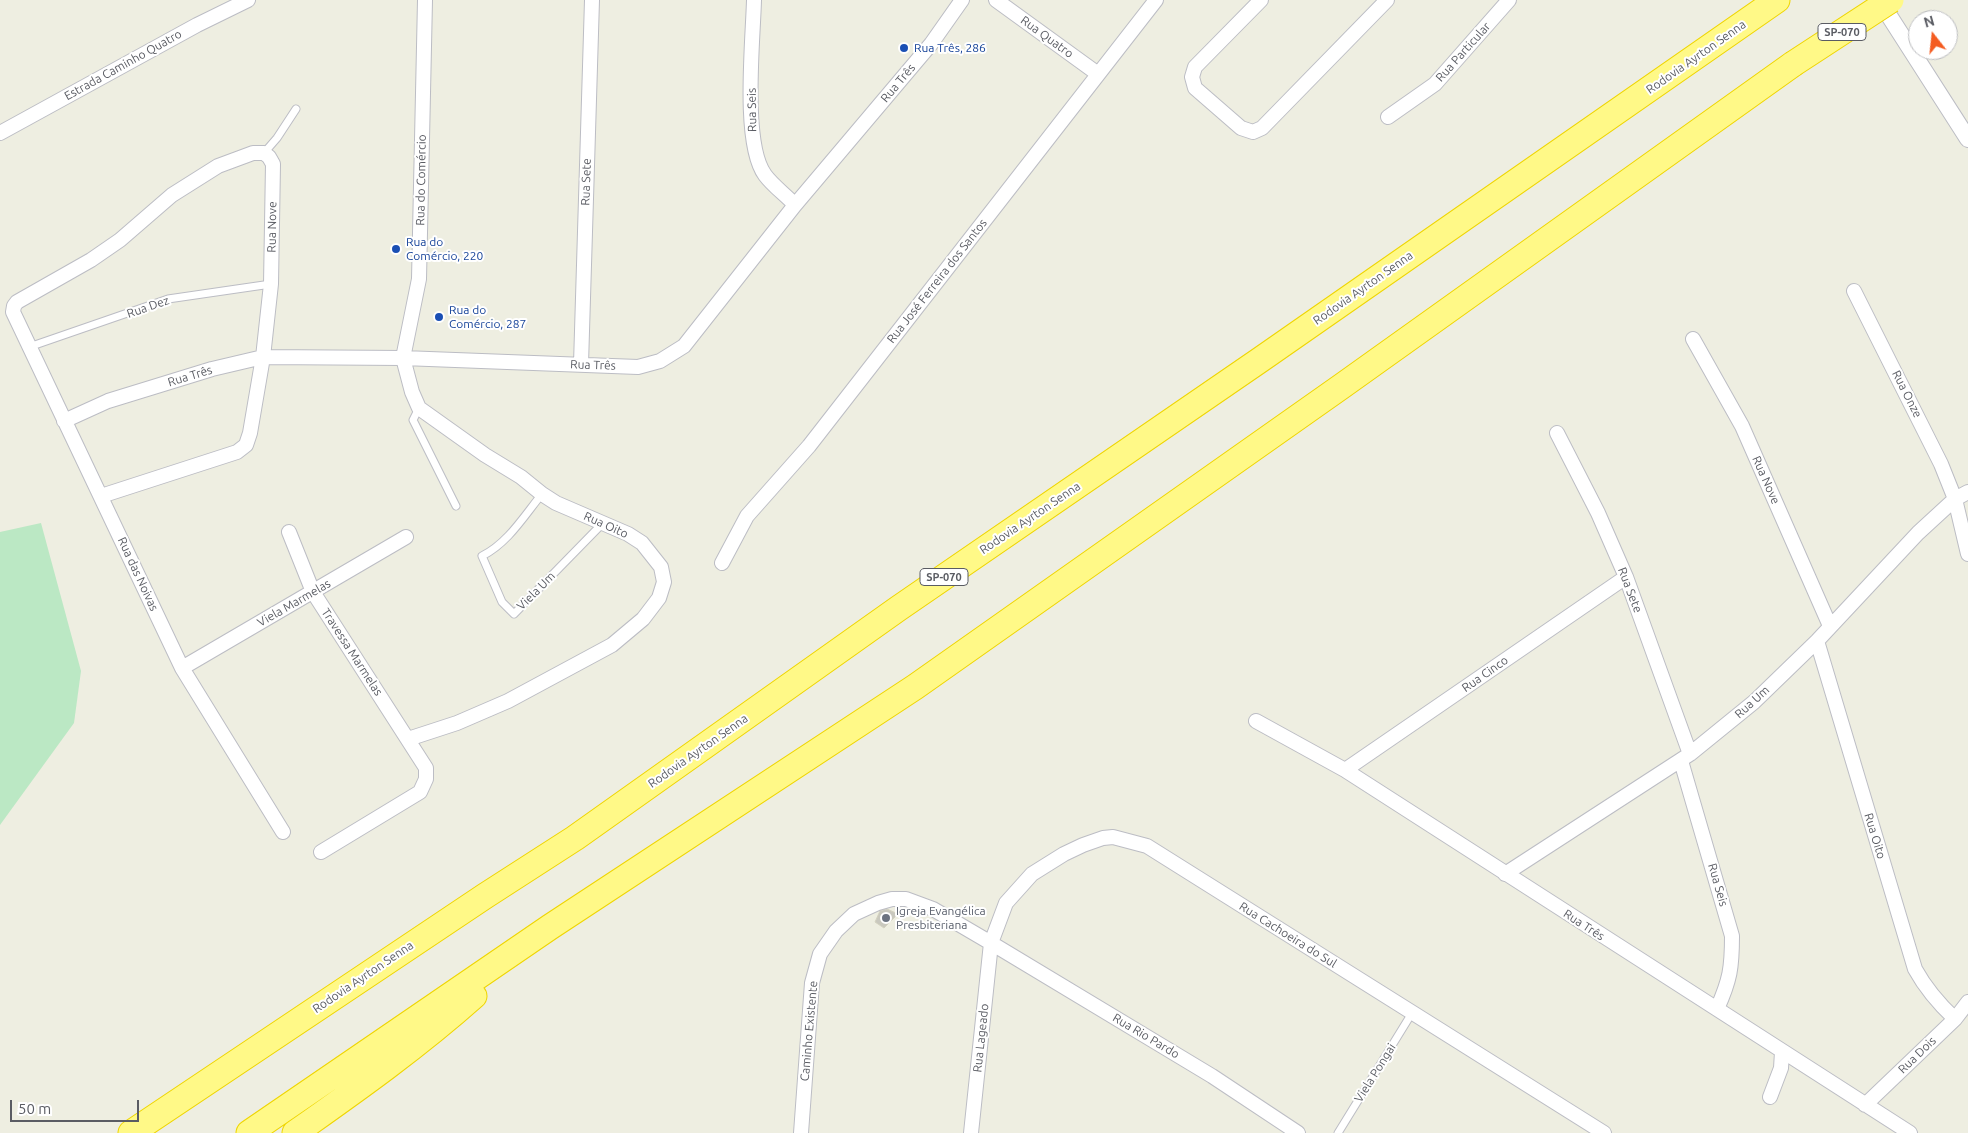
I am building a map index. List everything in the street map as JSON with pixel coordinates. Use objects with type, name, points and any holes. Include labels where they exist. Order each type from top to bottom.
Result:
[{"type":"highway","name":"Rodovia Ayrton Senna","points":[[131,1133],[575,838],[899,608],[1777,0]]},
{"type":"highway","name":"SP-070","points":[[249,1133],[550,927],[915,687],[1342,386],[1793,64],[1891,0]]},
{"type":"highway","points":[[295,1133],[454,1014],[550,927]]},
{"type":"street","name":"Estrada Caminho Quatro","points":[[0,133],[197,25],[248,0]]},
{"type":"street","name":"Rua do Comércio","points":[[403,358],[419,279],[425,0]]},
{"type":"street","name":"Rua Sete","points":[[581,364],[592,0]]},
{"type":"street","name":"Rua Seis","points":[[754,0],[751,105],[753,142],[764,174],[795,205]]},
{"type":"street","name":"Rua Três","points":[[64,421],[108,401],[212,369],[263,357],[403,358],[638,366],[660,361],[684,346],[795,205],[930,44],[962,0]]},
{"type":"street","name":"Rua Quatro","points":[[996,0],[1098,74]]},
{"type":"street","name":"Rua José Ferreira dos Santos","points":[[722,563],[747,516],[809,446],[1156,0]]},
{"type":"street","points":[[1261,0],[1195,67],[1192,77],[1195,88],[1241,128],[1253,132],[1262,128],[1387,0]]},
{"type":"street","name":"Rua Particular","points":[[1388,117],[1436,84],[1509,0]]},
{"type":"street","points":[[1879,0],[1968,139]]},
{"type":"street","name":"Rua das Noivas","points":[[264,153],[253,153],[236,159],[218,166],[196,179],[172,195],[120,240],[90,260],[17,302],[13,312],[182,668],[283,832]]},
{"type":"street","name":"Rua Nove","points":[[101,496],[237,452],[246,445],[250,433],[263,357],[271,284],[273,164],[264,153]]},
{"type":"street","name":"Rua Onze","points":[[1854,291],[1927,434],[1955,499]]},
{"type":"street","name":"Rua Nove","points":[[1693,339],[1742,426],[1830,626]]},
{"type":"street","points":[[403,358],[412,392],[419,408]]},
{"type":"street","name":"Rua Oito","points":[[408,739],[457,722],[508,701],[612,644],[643,618],[659,598],[664,582],[661,567],[642,543],[628,534],[556,503],[419,408]]},
{"type":"street","name":"Rua Sete","points":[[1557,432],[1598,513],[1626,577],[1686,757]]},
{"type":"street","name":"Rua Um","points":[[1505,874],[1686,757],[1754,702],[1817,641],[1918,533],[1955,499],[1968,492]]},
{"type":"street","points":[[1955,499],[1968,554]]},
{"type":"street","name":"Travessa Marmelas","points":[[289,532],[313,592],[426,768],[426,779],[420,792],[321,852]]},
{"type":"street","name":"Viela Marmelas","points":[[182,668],[406,537]]},
{"type":"street","name":"Rua Cinco","points":[[1344,770],[1626,577]]},
{"type":"street","name":"Rua Oito","points":[[1817,641],[1915,969],[1936,1002],[1955,1019]]},
{"type":"street","name":"Rua Três","points":[[1256,721],[1344,770],[1910,1133]]},
{"type":"street","name":"Rua Seis","points":[[1686,757],[1732,936],[1732,960],[1729,982],[1717,1009]]},
{"type":"street","name":"Rua Cachoeira do Sul","points":[[992,943],[1006,903],[1032,874],[1064,854],[1103,838],[1114,837],[1147,846],[1604,1133]]},
{"type":"street","name":"Caminho Existente","points":[[801,1133],[812,984],[820,954],[836,931],[854,914],[885,901],[906,899],[933,909],[992,943]]},
{"type":"street","name":"Rua Lageado","points":[[971,1133],[992,943]]},
{"type":"street","name":"Rua Rio Pardo","points":[[992,943],[1212,1076],[1298,1133]]},
{"type":"street","name":"Rua Dois","points":[[1865,1105],[1955,1019],[1968,1002]]},
{"type":"street","points":[[1770,1097],[1781,1068],[1782,1052]]},
{"type":"lane","points":[[264,153],[277,138],[296,109]]},
{"type":"lane","name":"Rua Dez","points":[[29,347],[168,299],[271,284]]},
{"type":"lane","points":[[419,408],[413,420],[456,506]]},
{"type":"lane","name":"Viela Um","points":[[542,494],[504,540],[494,550],[482,556],[502,602],[514,614],[603,523]]},
{"type":"lane","name":"Viela Pongai","points":[[1338,1133],[1412,1013]]},
{"type":"green space","points":[[41,523],[81,671],[74,723],[0,825],[0,532]]},
{"type":"building","name":"Igreja Evangélica Presbiteriana","points":[[887,909],[898,914],[884,928],[875,922],[880,911]]},
{"type":"place","name":"Rua Três, 286","points":[[904,48]]},
{"type":"place","name":"Rua do Comércio, 220","points":[[396,249]]},
{"type":"place","name":"Rua do Comércio, 287","points":[[439,317]]},
{"type":"place","name":"Igreja Evangélica Presbiteriana","points":[[886,918]]}]
